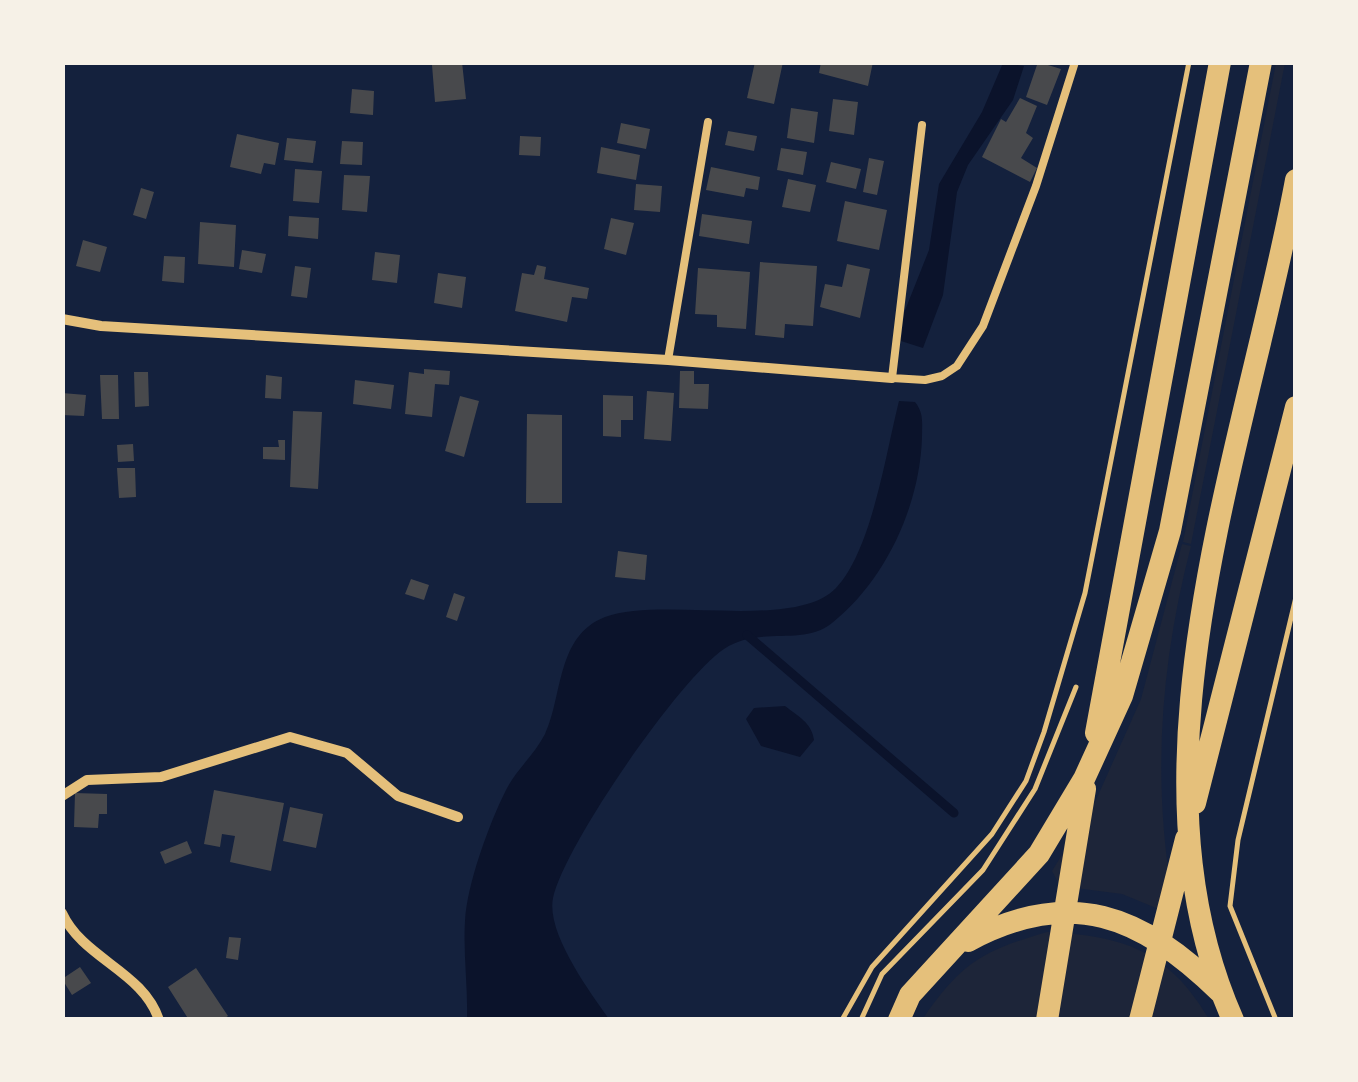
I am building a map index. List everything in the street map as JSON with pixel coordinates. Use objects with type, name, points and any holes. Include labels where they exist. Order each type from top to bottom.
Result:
[{"type":"highway","points":[[1047,1020],[1074,849],[1220,62]]},
{"type":"highway","points":[[899,1020],[910,996],[1039,854],[1084,779],[1122,696],[1170,531],[1262,62]]},
{"type":"highway","points":[[1233,1020],[1221,994],[1199,909],[1185,762],[1188,714],[1215,546],[1296,180]]},
{"type":"highway","points":[[1140,1020],[1296,407]]},
{"type":"highway","points":[[952,950],[1004,922],[1064,912],[1094,916],[1124,921],[1178,950],[1221,994]]},
{"type":"street","points":[[62,319],[101,326],[668,360],[892,378]]},
{"type":"street","points":[[62,796],[88,780],[161,777],[290,737],[347,753],[398,796],[458,817]]},
{"type":"street","points":[[62,914],[71,932],[90,950],[125,973],[159,1020]]},
{"type":"lane","points":[[922,125],[892,378],[925,380],[942,376],[957,366],[983,326],[1042,169],[1076,62]]},
{"type":"lane","points":[[668,360],[708,122]]},
{"type":"path","points":[[842,1020],[872,967],[992,834],[1026,781],[1044,732],[1085,593],[1190,62]]},
{"type":"path","points":[[1132,404],[1176,178]]},
{"type":"path","points":[[1276,1020],[1230,906],[1238,840],[1296,597]]},
{"type":"path","points":[[861,1020],[882,974],[982,870],[1035,790],[1079,680]]},
{"type":"shaded area","points":[[1003,63],[1024,66],[1013,100],[968,165],[957,192],[943,295],[923,348],[901,341],[904,313],[929,250],[939,184],[982,112]]},
{"type":"shaded area","points":[[1276,63],[1285,63],[1191,544],[1183,542]]},
{"type":"shaded area","points":[[899,401],[915,402],[920,410],[920,463],[907,514],[869,585],[820,630],[738,642],[704,666],[626,765],[562,874],[553,898],[556,928],[571,961],[609,1019],[467,1019],[465,921],[474,872],[506,790],[545,734],[563,668],[577,638],[605,617],[630,611],[791,608],[817,601],[836,588],[849,571],[868,526]]},
{"type":"shaded area","points":[[1182,544],[1191,546],[1167,676],[1161,763],[1172,894],[1161,910],[1122,894],[1060,886],[1052,871],[1096,800],[1141,699]]},
{"type":"shaded area","points":[[785,706],[804,720],[813,734],[814,740],[800,757],[761,746],[746,719],[754,708]]},
{"type":"shaded area","points":[[1047,932],[1099,938],[1142,951],[1177,977],[1209,1019],[922,1020],[949,985],[975,962]]},
{"type":"building","points":[[462,62],[466,99],[435,102],[432,65]]},
{"type":"building","points":[[755,62],[783,62],[774,104],[747,98]]},
{"type":"building","points":[[821,62],[873,62],[868,86],[819,73]]},
{"type":"building","points":[[1038,62],[1061,69],[1047,105],[1026,97]]},
{"type":"building","points":[[352,89],[374,91],[373,115],[350,113]]},
{"type":"building","points":[[1020,98],[1037,106],[1026,133],[1033,138],[1021,158],[1037,168],[1030,182],[982,157],[1001,119],[1006,122]]},
{"type":"building","points":[[833,99],[858,102],[854,135],[829,131]]},
{"type":"building","points":[[791,108],[818,112],[814,143],[787,138]]},
{"type":"building","points":[[621,123],[650,129],[646,149],[617,143]]},
{"type":"building","points":[[728,131],[757,136],[754,151],[725,145]]},
{"type":"building","points":[[237,134],[279,143],[275,165],[264,163],[261,174],[230,167]]},
{"type":"building","points":[[520,136],[541,137],[540,156],[519,155]]},
{"type":"building","points":[[287,138],[316,141],[313,163],[284,160]]},
{"type":"building","points":[[342,141],[363,142],[362,165],[340,164]]},
{"type":"building","points":[[601,147],[640,155],[636,180],[597,173]]},
{"type":"building","points":[[781,148],[807,152],[803,175],[777,170]]},
{"type":"building","points":[[869,158],[884,161],[877,195],[863,192]]},
{"type":"building","points":[[831,162],[861,169],[856,189],[826,182]]},
{"type":"building","points":[[711,167],[760,177],[758,190],[746,188],[744,197],[706,190]]},
{"type":"building","points":[[295,169],[322,171],[319,203],[293,201]]},
{"type":"building","points":[[344,175],[370,176],[367,212],[342,210]]},
{"type":"building","points":[[788,179],[816,185],[810,212],[782,207]]},
{"type":"building","points":[[636,184],[662,186],[660,212],[634,210]]},
{"type":"building","points":[[141,188],[154,192],[146,219],[133,215]]},
{"type":"building","points":[[845,201],[887,210],[879,250],[837,241]]},
{"type":"building","points":[[702,214],[752,221],[749,244],[699,236]]},
{"type":"building","points":[[289,216],[319,218],[318,239],[288,236]]},
{"type":"building","points":[[611,218],[634,223],[626,255],[604,249]]},
{"type":"building","points":[[200,222],[236,225],[234,267],[198,264]]},
{"type":"building","points":[[83,240],[107,247],[100,272],[76,266]]},
{"type":"building","points":[[242,250],[266,254],[262,273],[239,269]]},
{"type":"building","points":[[375,252],[400,255],[397,283],[372,280]]},
{"type":"building","points":[[164,256],[185,257],[184,283],[162,281]]},
{"type":"building","points":[[760,262],[817,266],[813,326],[785,324],[784,338],[755,335]]},
{"type":"building","points":[[847,264],[870,269],[860,318],[820,307],[825,284],[842,287]]},
{"type":"building","points":[[537,265],[546,267],[544,279],[589,288],[587,299],[572,297],[567,322],[515,311],[522,273],[534,275]]},
{"type":"building","points":[[295,266],[311,268],[307,298],[291,296]]},
{"type":"building","points":[[698,268],[750,272],[746,329],[717,327],[717,315],[695,314]]},
{"type":"building","points":[[438,273],[466,277],[462,308],[434,303]]},
{"type":"building","points":[[424,369],[450,371],[449,385],[435,384],[432,417],[405,414],[409,372],[424,374]]},
{"type":"building","points":[[680,371],[694,371],[694,384],[709,384],[708,409],[679,408]]},
{"type":"building","points":[[134,372],[148,372],[149,406],[135,407]]},
{"type":"building","points":[[100,375],[118,375],[119,419],[102,419]]},
{"type":"building","points":[[266,375],[282,377],[281,399],[265,398]]},
{"type":"building","points":[[355,380],[394,385],[391,409],[353,404]]},
{"type":"building","points":[[647,391],[674,393],[671,441],[644,439]]},
{"type":"building","points":[[62,393],[86,395],[84,416],[62,415]]},
{"type":"building","points":[[603,395],[633,396],[633,420],[621,420],[621,437],[603,436]]},
{"type":"building","points":[[460,396],[479,401],[464,457],[445,451]]},
{"type":"building","points":[[293,411],[322,412],[318,489],[290,487]]},
{"type":"building","points":[[527,414],[562,415],[562,503],[526,503]]},
{"type":"building","points":[[278,440],[285,440],[285,460],[263,459],[263,447],[279,447]]},
{"type":"building","points":[[133,444],[134,461],[118,462],[117,445]]},
{"type":"building","points":[[117,468],[135,468],[136,497],[119,498]]},
{"type":"building","points":[[618,551],[647,555],[645,580],[615,577]]},
{"type":"building","points":[[411,579],[429,585],[424,600],[405,594]]},
{"type":"building","points":[[454,593],[465,597],[457,621],[446,617]]},
{"type":"building","points":[[214,790],[284,803],[271,871],[230,862],[235,836],[222,834],[220,847],[204,844]]},
{"type":"building","points":[[75,793],[107,794],[107,814],[99,814],[98,828],[74,827]]},
{"type":"building","points":[[290,807],[323,814],[316,848],[283,841]]},
{"type":"building","points":[[187,841],[192,853],[165,864],[160,852]]},
{"type":"building","points":[[229,937],[241,938],[238,960],[226,958]]},
{"type":"building","points":[[80,967],[91,983],[72,995],[62,979]]},
{"type":"building","points":[[196,968],[228,1016],[222,1020],[189,1020],[168,987]]},
{"type":"waterway","points":[[747,635],[954,813]]}]
